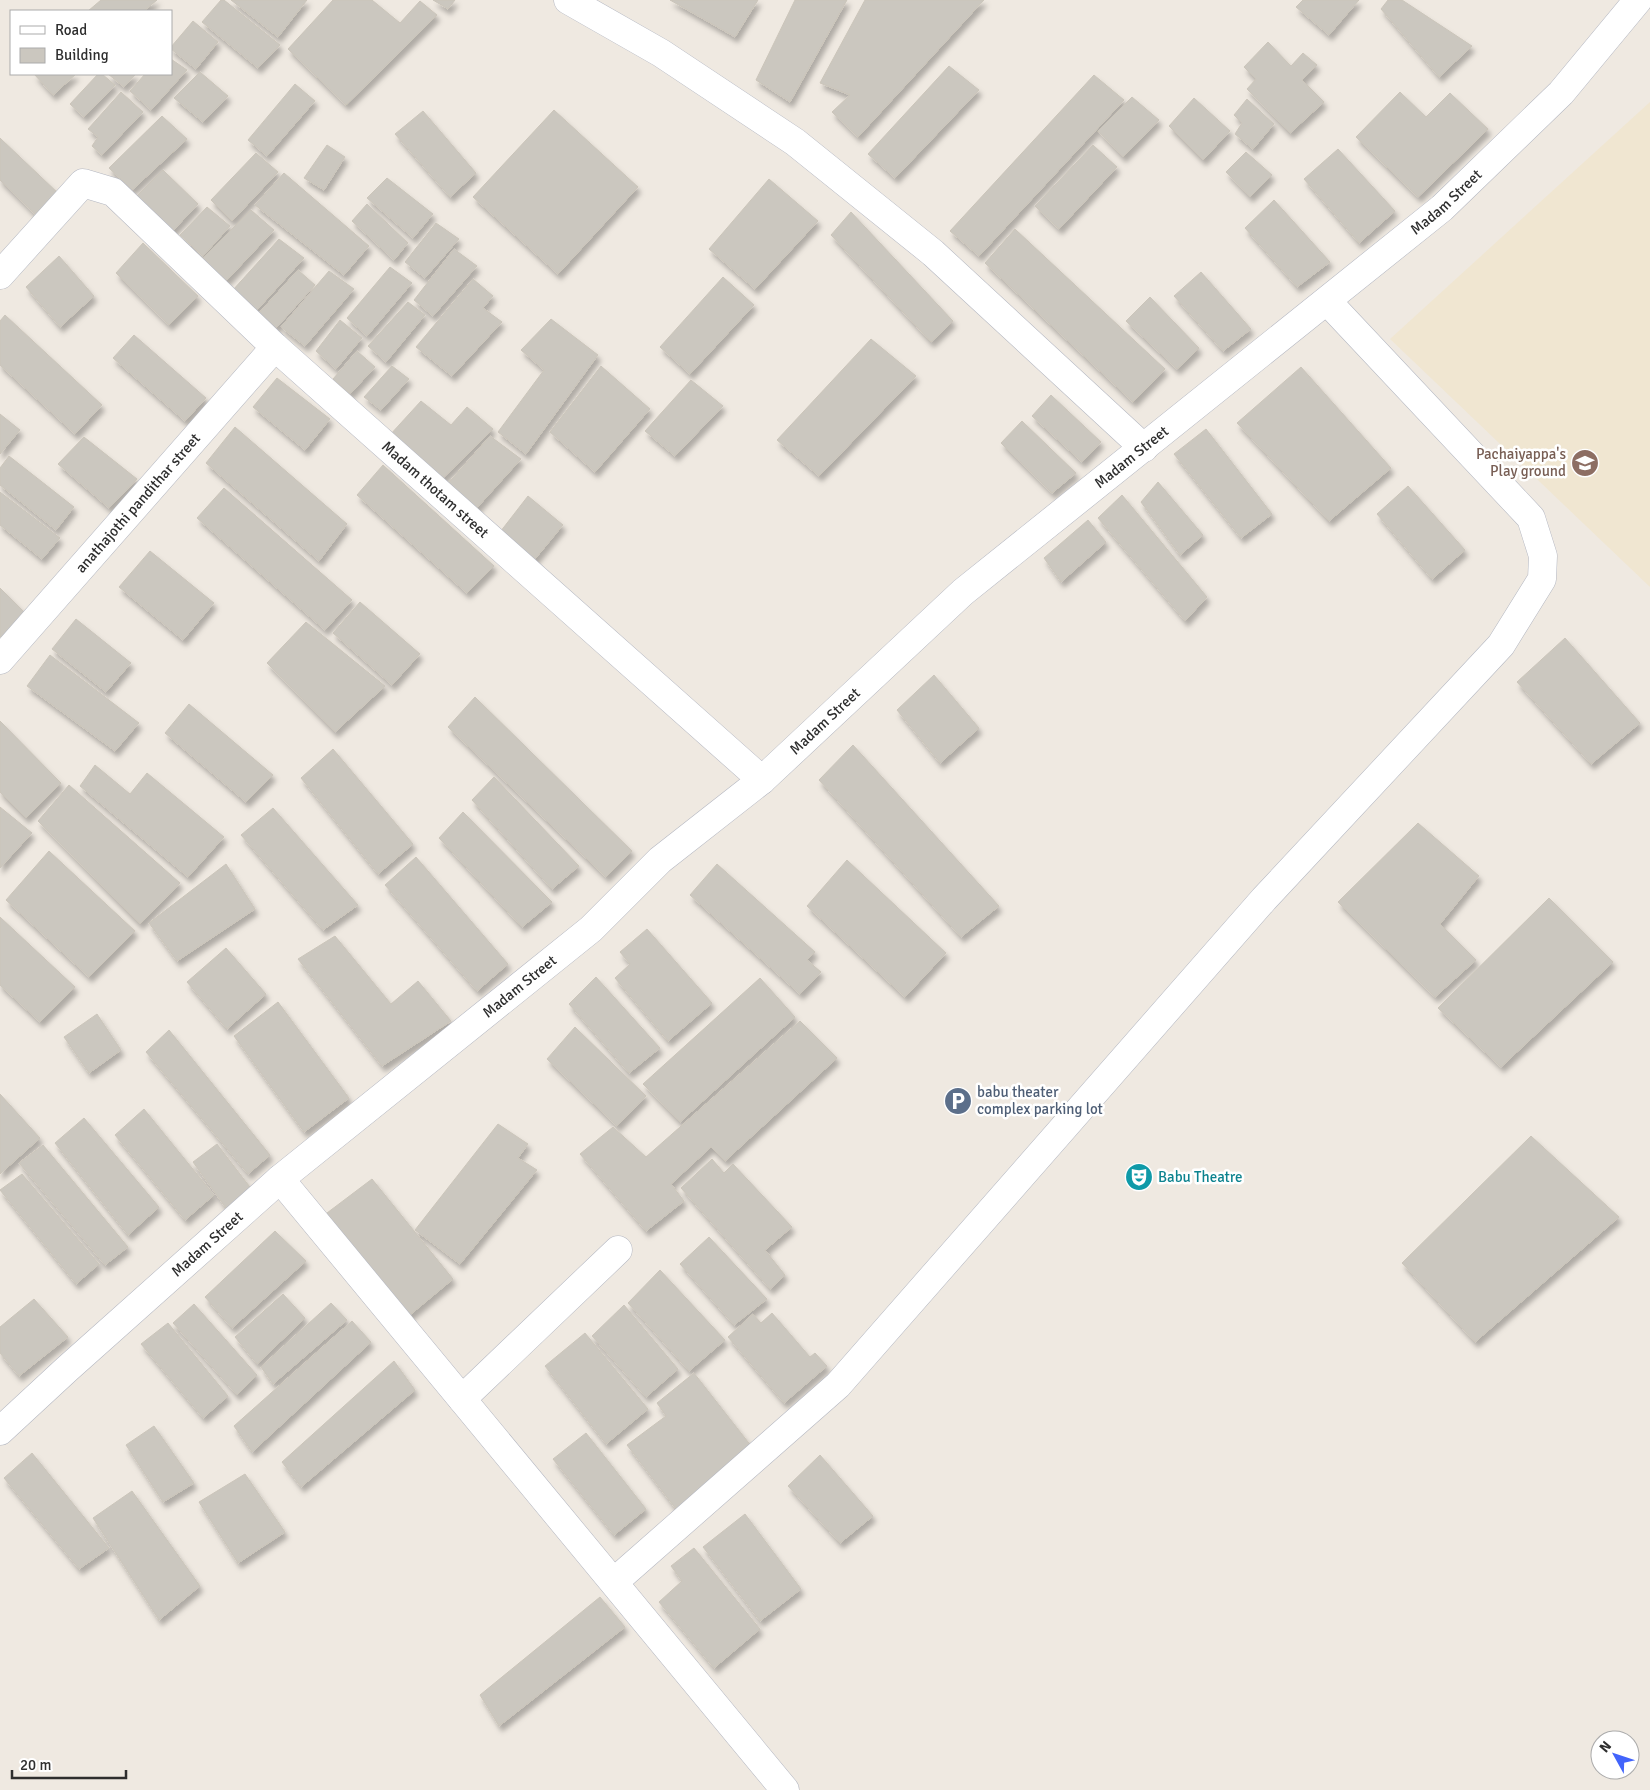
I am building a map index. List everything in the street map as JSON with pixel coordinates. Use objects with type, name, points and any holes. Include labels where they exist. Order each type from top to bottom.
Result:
[{"type":"street","points":[[568,0],[660,54],[795,142],[933,253],[1144,448]]},
{"type":"street","name":"Madam Street","points":[[0,1431],[280,1179],[591,929],[660,860],[762,780],[963,592],[1442,208],[1561,93],[1638,0]]},
{"type":"street","name":"Madam thotam street","points":[[0,276],[83,183],[113,192],[275,347],[762,780]]},
{"type":"street","points":[[614,1582],[838,1385],[1264,899],[1501,645],[1542,579],[1543,556],[1531,518],[1327,300]]},
{"type":"street","name":"anathajothi pandithar street","points":[[0,660],[275,347]]},
{"type":"street","points":[[280,1179],[785,1790]]},
{"type":"street","points":[[462,1398],[618,1250]]},
{"type":"shaded area","name":"Pachaiyappa's Play ground","points":[[1650,102],[1650,587],[1390,339]]},
{"type":"building","points":[[101,0],[157,0],[145,10],[89,10]]},
{"type":"building","points":[[221,0],[224,0],[280,45],[258,68],[202,22]]},
{"type":"building","points":[[231,0],[307,0],[278,37]]},
{"type":"building","points":[[333,0],[372,0],[400,23],[420,1],[437,15],[346,105],[288,49]]},
{"type":"building","points":[[433,0],[455,0],[448,9]]},
{"type":"building","points":[[670,0],[758,0],[735,37]]},
{"type":"building","points":[[795,0],[847,0],[790,102],[756,80]]},
{"type":"building","points":[[865,0],[984,0],[858,137],[832,112],[850,95],[820,83]]},
{"type":"building","points":[[1303,0],[1359,0],[1329,35],[1296,7]]},
{"type":"building","points":[[1388,0],[1402,0],[1472,46],[1439,77],[1381,9]]},
{"type":"building","points":[[193,21],[218,42],[196,69],[172,50],[172,46]]},
{"type":"building","points":[[1268,42],[1291,66],[1303,53],[1317,65],[1302,80],[1324,102],[1290,133],[1247,89],[1256,79],[1244,67]]},
{"type":"building","points":[[172,60],[187,70],[151,110],[130,91],[144,75],[172,75]]},
{"type":"building","points":[[949,66],[979,90],[895,178],[868,154]]},
{"type":"building","points":[[200,72],[228,96],[203,122],[174,98]]},
{"type":"building","points":[[35,75],[75,75],[53,95]]},
{"type":"building","points":[[97,75],[103,75],[115,85],[84,117],[70,104]]},
{"type":"building","points":[[109,75],[135,75],[124,87]]},
{"type":"building","points":[[1094,75],[1124,100],[979,256],[950,231]]},
{"type":"building","points":[[295,84],[315,101],[267,156],[248,140]]},
{"type":"building","points":[[121,92],[143,112],[102,155],[92,146],[98,137],[88,129]]},
{"type":"building","points":[[1400,92],[1426,117],[1450,93],[1488,129],[1418,197],[1356,137]]},
{"type":"building","points":[[1132,97],[1159,120],[1123,157],[1098,131]]},
{"type":"building","points":[[1194,98],[1230,131],[1203,160],[1169,126]]},
{"type":"building","points":[[1247,99],[1274,124],[1253,149],[1235,134],[1242,123],[1234,115]]},
{"type":"building","points":[[554,110],[638,187],[558,274],[473,197]]},
{"type":"building","points":[[423,111],[476,173],[450,197],[395,134]]},
{"type":"building","points":[[162,116],[187,139],[132,190],[109,168]]},
{"type":"building","points":[[0,138],[59,194],[37,216],[0,180]]},
{"type":"building","points":[[327,145],[345,157],[324,190],[304,178]]},
{"type":"building","points":[[1093,145],[1117,167],[1059,229],[1035,206]]},
{"type":"building","points":[[1338,149],[1395,211],[1359,243],[1304,179]]},
{"type":"building","points":[[1246,152],[1272,175],[1250,197],[1226,172]]},
{"type":"building","points":[[256,153],[278,172],[232,221],[211,200]]},
{"type":"building","points":[[163,170],[198,204],[167,237],[130,203]]},
{"type":"building","points":[[284,173],[369,246],[344,275],[255,205]]},
{"type":"building","points":[[387,178],[433,214],[413,238],[367,198]]},
{"type":"building","points":[[769,179],[818,221],[755,289],[709,249]]},
{"type":"building","points":[[1274,200],[1330,262],[1297,287],[1245,228]]},
{"type":"building","points":[[367,204],[408,243],[394,260],[352,221]]},
{"type":"building","points":[[207,207],[230,226],[203,256],[180,235]]},
{"type":"building","points":[[251,210],[274,230],[226,281],[201,260]]},
{"type":"building","points":[[851,212],[953,321],[931,342],[831,235]]},
{"type":"building","points":[[436,223],[459,239],[425,278],[405,262]]},
{"type":"building","points":[[1015,229],[1165,369],[1133,402],[985,263]]},
{"type":"building","points":[[279,239],[304,258],[256,311],[232,291]]},
{"type":"building","points":[[143,243],[198,296],[169,325],[116,273]]},
{"type":"building","points":[[454,249],[477,266],[433,316],[414,300]]},
{"type":"building","points":[[59,256],[94,296],[60,327],[26,287]]},
{"type":"building","points":[[390,267],[412,283],[367,336],[347,318]]},
{"type":"building","points":[[298,270],[315,285],[276,328],[259,313]]},
{"type":"building","points":[[329,271],[354,289],[305,346],[281,327]]},
{"type":"building","points":[[1201,272],[1251,329],[1223,351],[1174,296]]},
{"type":"building","points":[[723,277],[754,305],[690,374],[660,347]]},
{"type":"building","points":[[473,279],[493,296],[483,308],[502,322],[452,376],[416,347]]},
{"type":"building","points":[[1150,297],[1199,348],[1177,369],[1126,321]]},
{"type":"building","points":[[408,302],[425,315],[386,362],[368,346]]},
{"type":"building","points":[[5,315],[102,405],[75,434],[0,365],[0,321]]},
{"type":"building","points":[[551,319],[598,355],[526,454],[498,432],[544,370],[521,350]]},
{"type":"building","points":[[340,320],[362,338],[336,369],[316,351]]},
{"type":"building","points":[[134,335],[206,398],[185,421],[113,358]]},
{"type":"building","points":[[871,339],[916,376],[819,476],[777,440]]},
{"type":"building","points":[[357,351],[375,367],[350,394],[333,379]]},
{"type":"building","points":[[392,366],[409,379],[381,410],[364,397]]},
{"type":"building","points":[[601,366],[650,409],[595,472],[550,432]]},
{"type":"building","points":[[1301,367],[1391,468],[1329,521],[1237,423]]},
{"type":"building","points":[[277,378],[330,419],[305,450],[253,407]]},
{"type":"building","points":[[691,380],[723,406],[675,456],[645,431]]},
{"type":"building","points":[[1051,395],[1101,442],[1082,462],[1032,416]]},
{"type":"building","points":[[421,401],[451,425],[467,407],[493,429],[440,481],[389,436]]},
{"type":"building","points":[[0,414],[20,430],[0,454]]},
{"type":"building","points":[[1022,421],[1076,473],[1052,493],[1001,443]]},
{"type":"building","points":[[235,427],[347,524],[319,561],[206,463]]},
{"type":"building","points":[[1206,429],[1272,514],[1241,538],[1174,454]]},
{"type":"building","points":[[490,436],[521,459],[474,511],[444,488]]},
{"type":"building","points":[[84,437],[137,479],[109,508],[58,464]]},
{"type":"building","points":[[9,456],[74,507],[56,530],[0,485],[0,468]]},
{"type":"building","points":[[383,465],[494,566],[467,593],[357,495]]},
{"type":"building","points":[[1158,482],[1203,535],[1180,555],[1141,502]]},
{"type":"building","points":[[1408,486],[1465,550],[1432,579],[1377,514]]},
{"type":"building","points":[[224,488],[352,600],[325,630],[197,518]]},
{"type":"building","points":[[0,492],[60,538],[42,559],[0,525]]},
{"type":"building","points":[[1122,495],[1207,597],[1185,621],[1098,518]]},
{"type":"building","points":[[528,496],[563,525],[530,565],[497,536]]},
{"type":"building","points":[[1088,520],[1106,542],[1061,582],[1044,558]]},
{"type":"building","points":[[150,551],[214,603],[183,640],[119,587]]},
{"type":"building","points":[[0,588],[26,614],[1,637],[0,636]]},
{"type":"building","points":[[360,602],[420,654],[392,685],[333,633]]},
{"type":"building","points":[[76,619],[131,663],[106,692],[52,649]]},
{"type":"building","points":[[306,622],[385,686],[335,732],[267,663]]},
{"type":"building","points":[[1565,638],[1640,723],[1591,764],[1517,682]]},
{"type":"building","points":[[50,655],[139,723],[115,751],[27,686]]},
{"type":"building","points":[[934,675],[979,728],[940,763],[897,710]]},
{"type":"building","points":[[475,697],[632,851],[606,877],[448,727]]},
{"type":"building","points":[[189,704],[273,775],[246,802],[165,733]]},
{"type":"building","points":[[0,721],[61,783],[26,818],[0,792]]},
{"type":"building","points":[[853,745],[999,906],[961,937],[819,780]]},
{"type":"building","points":[[333,749],[413,844],[378,874],[301,778]]},
{"type":"building","points":[[95,765],[130,794],[147,773],[224,837],[188,877],[80,786]]},
{"type":"building","points":[[494,777],[579,866],[552,889],[472,800]]},
{"type":"building","points":[[69,785],[180,883],[140,924],[38,821]]},
{"type":"building","points":[[0,807],[32,833],[0,868]]},
{"type":"building","points":[[273,808],[358,905],[323,930],[241,835]]},
{"type":"building","points":[[463,812],[552,902],[522,927],[439,838]]},
{"type":"building","points":[[1418,823],[1479,876],[1440,924],[1476,960],[1435,997],[1338,902]]},
{"type":"building","points":[[49,851],[135,931],[89,977],[6,900]]},
{"type":"building","points":[[416,857],[508,964],[477,991],[385,885]]},
{"type":"building","points":[[847,860],[946,953],[905,997],[807,906]]},
{"type":"building","points":[[226,864],[255,909],[177,961],[149,923]]},
{"type":"building","points":[[717,864],[815,952],[807,960],[821,972],[800,994],[690,895]]},
{"type":"building","points":[[1549,898],[1613,962],[1501,1067],[1438,1008]]},
{"type":"building","points":[[0,917],[75,987],[40,1022],[0,985]]},
{"type":"building","points":[[647,929],[712,1003],[668,1041],[615,978],[630,964],[620,952]]},
{"type":"building","points":[[335,936],[391,1004],[418,981],[451,1021],[382,1066],[298,959]]},
{"type":"building","points":[[226,948],[266,994],[227,1029],[187,982]]},
{"type":"building","points":[[596,977],[660,1048],[629,1073],[569,1004]]},
{"type":"building","points":[[760,978],[795,1017],[680,1122],[643,1084]]},
{"type":"building","points":[[278,1002],[349,1098],[304,1132],[234,1036]]},
{"type":"building","points":[[97,1014],[121,1050],[89,1073],[64,1037]]},
{"type":"building","points":[[800,1021],[837,1058],[725,1161],[711,1147],[671,1184],[684,1201],[646,1231],[580,1154],[613,1127],[646,1157]]},
{"type":"building","points":[[575,1027],[646,1096],[617,1126],[547,1059]]},
{"type":"building","points":[[169,1030],[270,1155],[248,1174],[146,1052]]},
{"type":"building","points":[[0,1094],[40,1138],[0,1174]]},
{"type":"building","points":[[144,1109],[214,1195],[185,1220],[115,1135]]},
{"type":"building","points":[[84,1118],[159,1207],[128,1235],[55,1143]]},
{"type":"building","points":[[498,1124],[528,1144],[518,1158],[537,1170],[460,1264],[415,1230]]},
{"type":"building","points":[[1531,1136],[1619,1217],[1475,1342],[1402,1263]]},
{"type":"building","points":[[217,1144],[253,1191],[228,1211],[193,1162]]},
{"type":"building","points":[[43,1145],[128,1247],[105,1265],[19,1163]]},
{"type":"building","points":[[712,1159],[724,1173],[733,1164],[792,1227],[765,1250],[785,1275],[770,1289],[681,1188]]},
{"type":"building","points":[[22,1174],[99,1264],[76,1284],[0,1190]]},
{"type":"building","points":[[372,1179],[453,1279],[405,1319],[323,1216]]},
{"type":"building","points":[[275,1231],[306,1261],[232,1328],[205,1297]]},
{"type":"building","points":[[709,1237],[767,1299],[734,1325],[680,1264]]},
{"type":"building","points":[[660,1270],[725,1340],[689,1371],[628,1303]]},
{"type":"building","points":[[283,1294],[305,1318],[257,1364],[235,1337]]},
{"type":"building","points":[[34,1299],[68,1337],[19,1376],[0,1353],[0,1327]]},
{"type":"building","points":[[331,1303],[347,1320],[273,1384],[261,1367]]},
{"type":"building","points":[[194,1304],[257,1375],[237,1395],[173,1323]]},
{"type":"building","points":[[624,1305],[678,1369],[646,1397],[592,1336]]},
{"type":"building","points":[[772,1313],[810,1357],[815,1353],[827,1366],[784,1403],[728,1337],[753,1314],[761,1323]]},
{"type":"building","points":[[352,1321],[371,1342],[252,1452],[234,1426]]},
{"type":"building","points":[[168,1323],[228,1396],[203,1418],[141,1344]]},
{"type":"building","points":[[585,1333],[648,1409],[606,1444],[545,1366]]},
{"type":"building","points":[[394,1361],[415,1390],[301,1487],[282,1462]]},
{"type":"building","points":[[694,1373],[752,1447],[676,1509],[627,1445],[666,1416],[657,1403]]},
{"type":"building","points":[[154,1426],[194,1483],[163,1502],[126,1445]]},
{"type":"building","points":[[586,1433],[646,1509],[614,1535],[553,1459]]},
{"type":"building","points":[[32,1453],[109,1548],[79,1569],[4,1478]]},
{"type":"building","points":[[820,1455],[873,1516],[840,1543],[788,1486]]},
{"type":"building","points":[[245,1474],[285,1532],[238,1563],[199,1502]]},
{"type":"building","points":[[132,1491],[200,1586],[159,1620],[93,1518]]},
{"type":"building","points":[[745,1514],[801,1589],[760,1621],[703,1547]]},
{"type":"building","points":[[694,1548],[760,1629],[714,1668],[659,1602],[682,1581],[671,1566]]},
{"type":"building","points":[[600,1597],[625,1627],[499,1726],[480,1695]]},
{"type":"place","name":"Pachaiyappa's Play ground","points":[[1585,463]]},
{"type":"place","name":"babu theater complex parking lot","points":[[958,1101]]},
{"type":"place","name":"Babu Theatre","points":[[1139,1177]]}]
